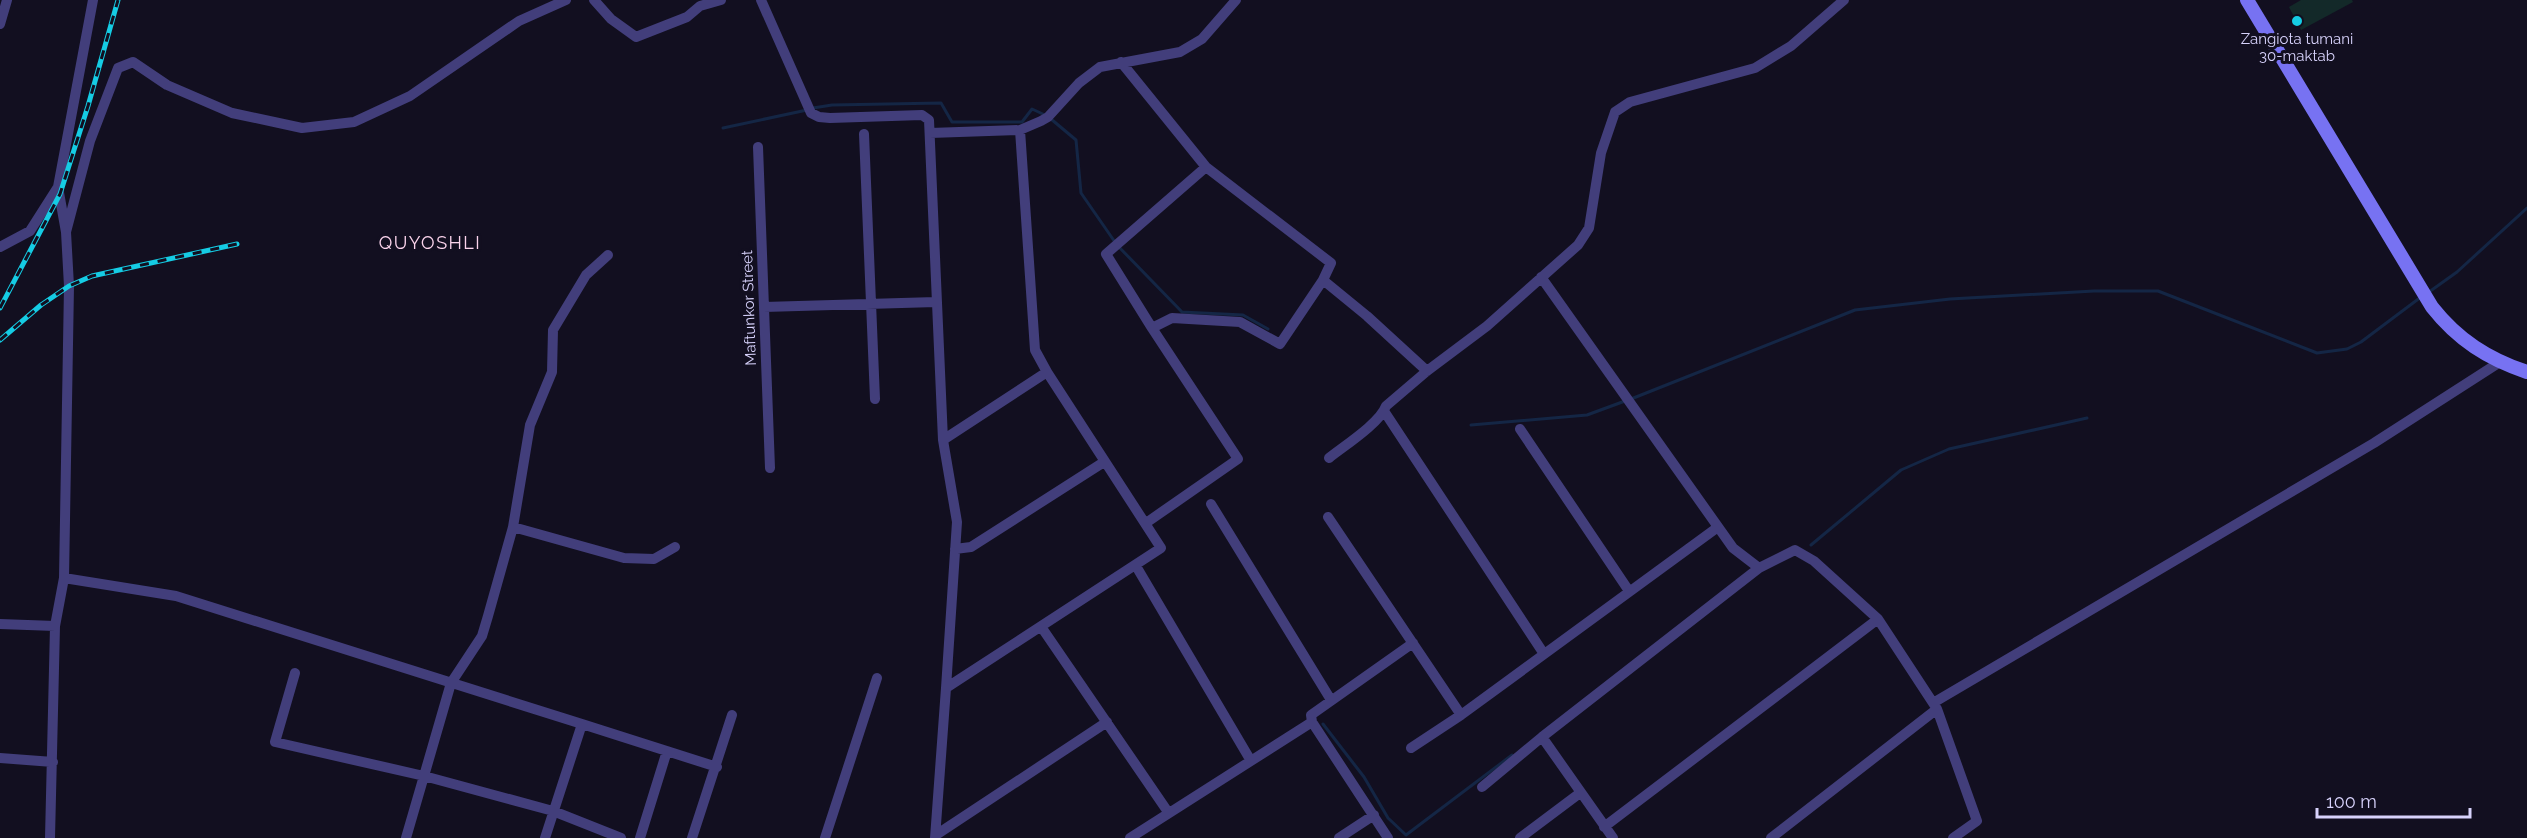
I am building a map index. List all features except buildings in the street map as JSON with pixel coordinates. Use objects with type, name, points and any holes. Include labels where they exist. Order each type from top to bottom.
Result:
[{"type":"main road","points":[[2247,0],[2425,297],[2451,330],[2473,347],[2500,362],[2527,372]]},
{"type":"street","points":[[0,24],[7,0]]},
{"type":"street","points":[[50,838],[55,626],[64,578],[69,286],[66,232],[58,187],[93,0]]},
{"type":"street","points":[[66,232],[90,141],[118,68],[133,62],[168,85],[232,113],[302,128],[354,122],[410,96],[519,21],[566,0]]},
{"type":"street","points":[[594,0],[611,19],[636,37],[687,17],[700,6],[721,0]]},
{"type":"street","points":[[761,0],[811,113],[819,117],[830,118],[922,115],[929,120],[943,440],[957,522],[935,836]]},
{"type":"street","points":[[930,133],[1020,130],[1048,117],[1079,83],[1100,67],[1180,52],[1202,39],[1236,0]]},
{"type":"street","points":[[1329,458],[1384,411],[1386,406],[1426,370],[1487,326],[1578,245],[1589,228],[1601,153],[1615,112],[1630,102],[1755,68],[1791,46],[1844,0]]},
{"type":"street","points":[[1121,62],[1206,167],[1331,263],[1323,280],[1280,344],[1240,322],[1172,318],[1152,328]]},
{"type":"street","points":[[946,688],[1042,628],[1161,548],[1104,462],[1035,350],[1020,130]]},
{"type":"street","points":[[864,134],[875,399]]},
{"type":"street","name":"Maftunkor Street","points":[[758,147],[770,468]]},
{"type":"street","points":[[1146,523],[1238,459],[1106,254],[1206,167]]},
{"type":"street","points":[[0,247],[30,231],[58,187]]},
{"type":"street","points":[[406,838],[451,682],[482,636],[513,527],[530,425],[552,372],[553,330],[586,275],[608,255]]},
{"type":"street","points":[[1542,277],[1733,548],[1759,568]]},
{"type":"street","points":[[1323,280],[1367,316],[1426,370]]},
{"type":"street","points":[[764,307],[936,302]]},
{"type":"street","points":[[1771,838],[1935,706],[2374,443],[2500,362]]},
{"type":"street","points":[[943,440],[1047,372]]},
{"type":"street","points":[[1384,411],[1544,654]]},
{"type":"street","points":[[1520,429],[1629,591]]},
{"type":"street","points":[[955,549],[971,547],[1104,462]]},
{"type":"street","points":[[1211,504],[1331,700]]},
{"type":"street","points":[[1328,517],[1461,715]]},
{"type":"street","points":[[513,527],[624,558],[654,559],[675,547]]},
{"type":"street","points":[[1411,748],[1461,715],[1718,527]]},
{"type":"street","points":[[1482,788],[1542,737],[1759,568],[1795,550],[1814,561],[1878,620],[1935,706],[1977,821],[1953,838]]},
{"type":"street","points":[[1136,566],[1251,760]]},
{"type":"street","points":[[64,578],[176,596],[717,767]]},
{"type":"street","points":[[1604,827],[1878,620]]},
{"type":"street","points":[[0,624],[55,626]]},
{"type":"street","points":[[1042,628],[1168,812]]},
{"type":"street","points":[[1388,838],[1312,722],[1311,715],[1413,643]]},
{"type":"street","points":[[295,674],[275,742],[424,776],[553,811],[621,838]]},
{"type":"street","points":[[825,838],[877,678]]},
{"type":"street","points":[[692,838],[717,767],[732,715]]},
{"type":"street","points":[[935,836],[1107,722]]},
{"type":"street","points":[[1130,838],[1312,722]]},
{"type":"street","points":[[545,838],[582,724]]},
{"type":"street","points":[[1542,737],[1613,838]]},
{"type":"street","points":[[640,838],[667,751]]},
{"type":"street","points":[[0,758],[52,762]]},
{"type":"street","points":[[1520,838],[1580,793]]},
{"type":"street","points":[[1339,838],[1374,815]]},
{"type":"green space","points":[[2301,0],[2352,0],[2353,2],[2301,30],[2289,7]]},
{"type":"waterway","points":[[813,108],[832,105],[941,103],[952,122],[1022,122],[1032,109],[1045,115]]},
{"type":"waterway","points":[[723,128],[807,110]]},
{"type":"waterway","points":[[1051,119],[1076,140],[1081,193],[1117,245],[1182,312],[1243,315],[1268,329]]},
{"type":"waterway","points":[[2429,292],[2457,272],[2527,208]]},
{"type":"waterway","points":[[1631,399],[1855,310],[1950,299],[2094,291],[2158,291],[2317,353],[2347,349],[2361,342],[2421,297]]},
{"type":"waterway","points":[[1471,425],[1587,415],[1625,401]]},
{"type":"waterway","points":[[1811,545],[1901,470],[1949,449],[2087,418]]},
{"type":"waterway","points":[[1323,724],[1364,777],[1388,818],[1406,835],[1512,755]]},
{"type":"railway","points":[[0,308],[60,194],[118,0]]},
{"type":"railway","points":[[0,340],[41,305],[69,286],[92,276],[237,244]]},
{"type":"place","name":"Zangiota tumani 30-maktab","points":[[2297,21]]},
{"type":"district","name":"QUYOSHLI","points":[[430,243]]}]
